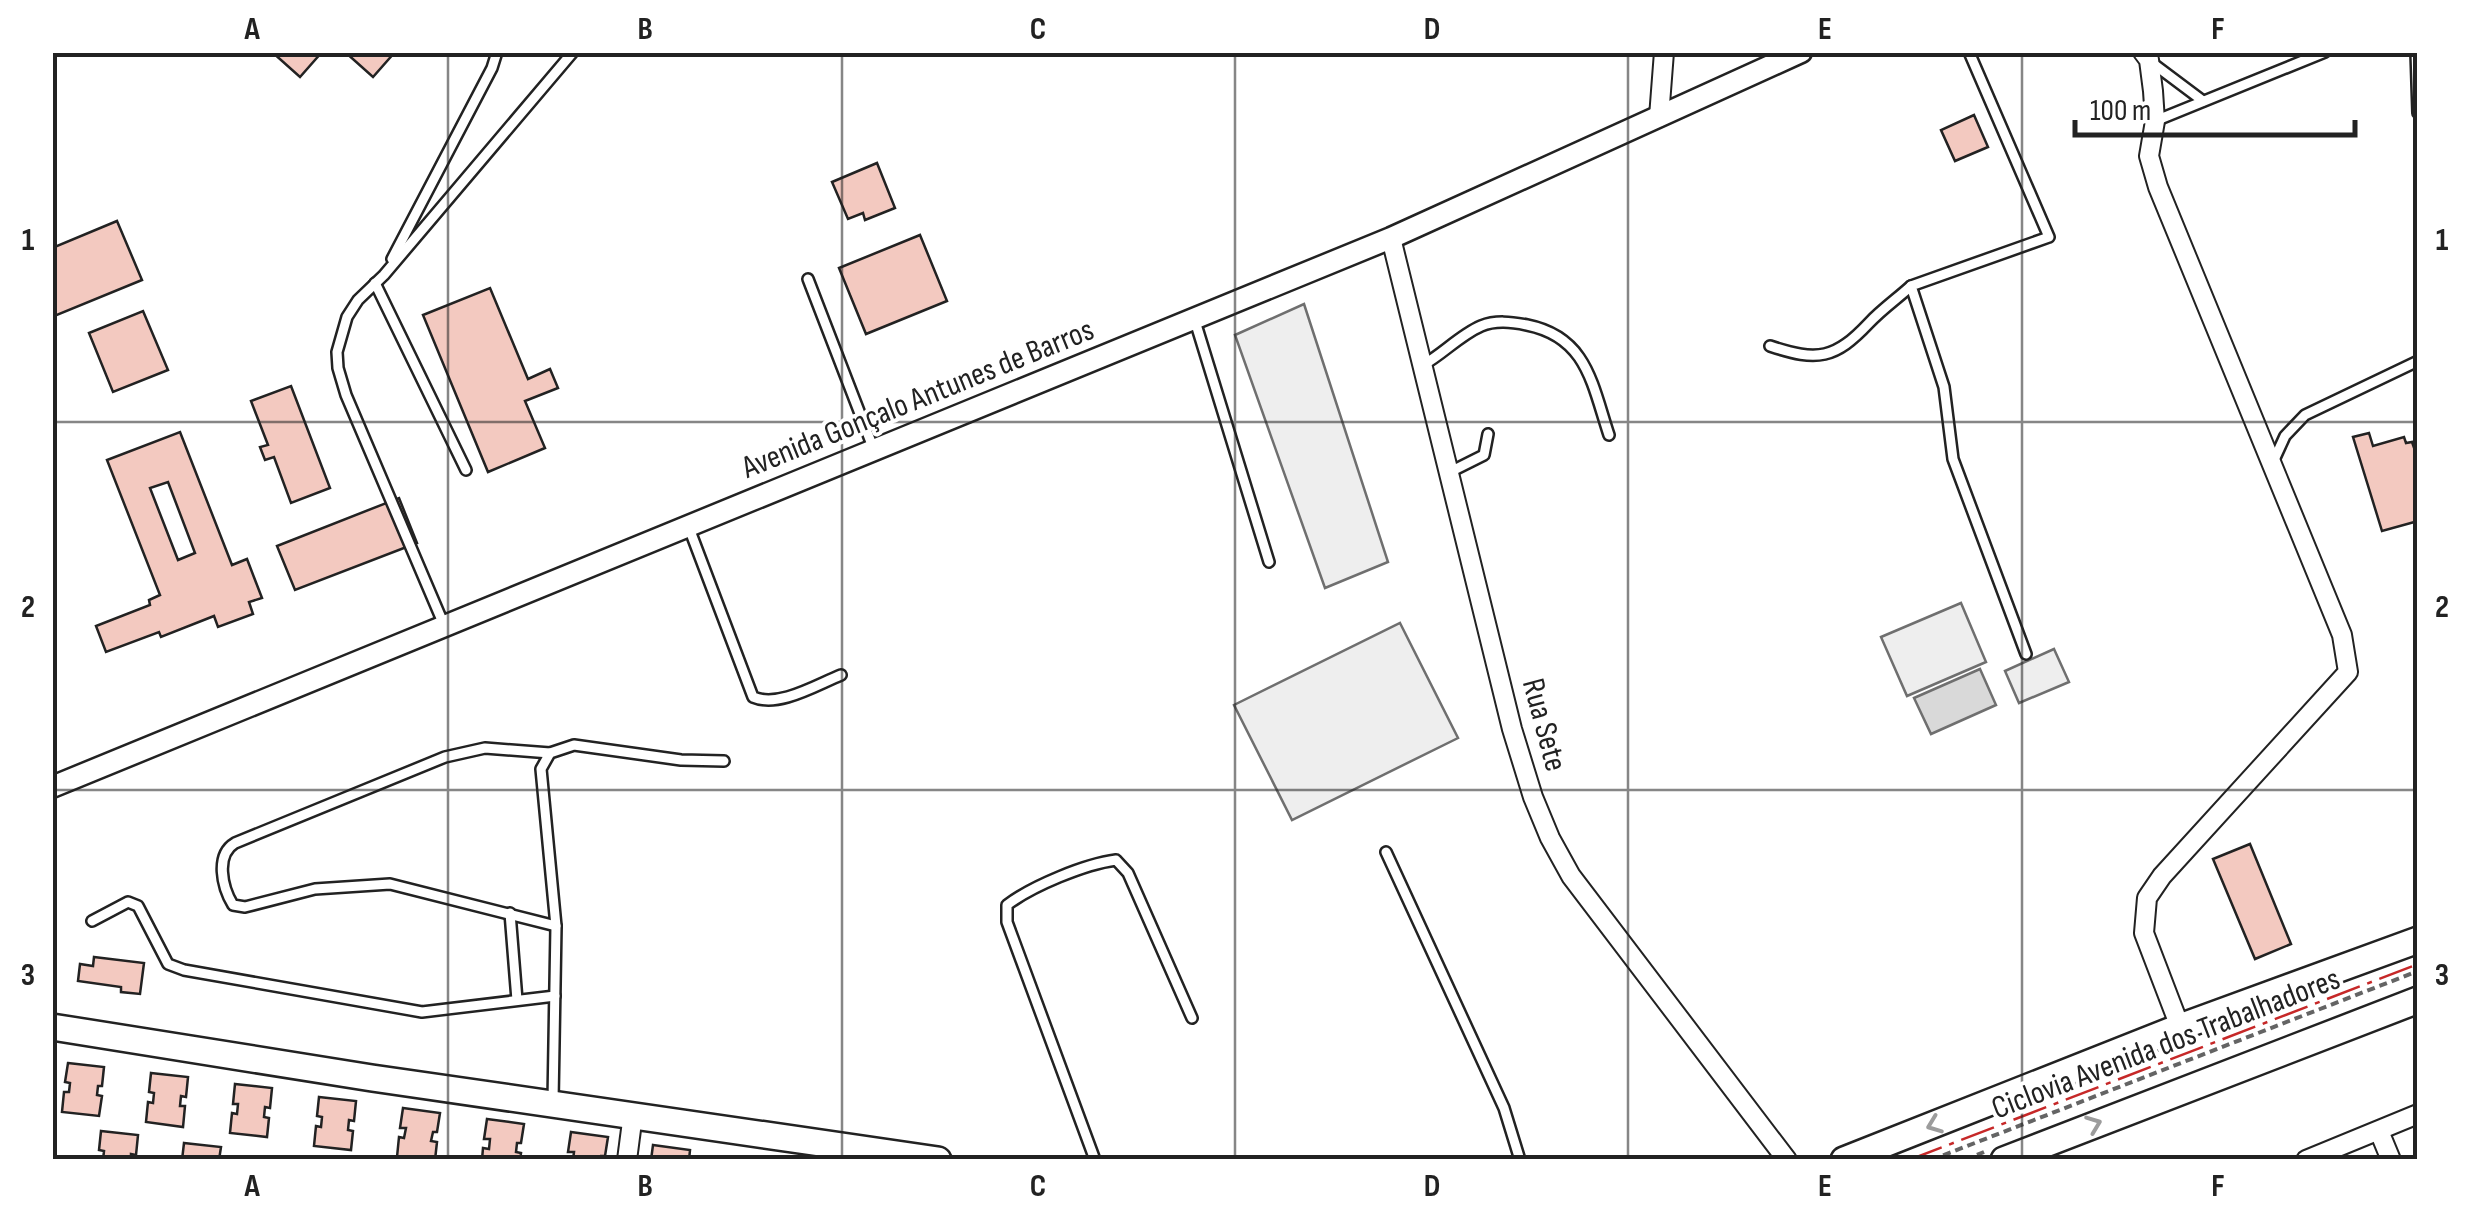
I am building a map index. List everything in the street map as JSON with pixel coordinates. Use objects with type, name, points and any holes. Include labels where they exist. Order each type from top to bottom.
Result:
[{"type":"main road","points":[[1844,1160],[2180,1028],[2418,940]]},
{"type":"main road","points":[[2004,1160],[2418,1000]]},
{"type":"main road","points":[[52,1027],[938,1160]]},
{"type":"street","points":[[1659,116],[1664,52]]},
{"type":"street","name":"Avenida Gonçalo Antunes de Barros","points":[[52,787],[1391,238],[1801,52]]},
{"type":"street","points":[[2146,56],[2155,121],[2149,156],[2158,187],[2342,635],[2348,672],[2146,898],[2144,933],[2180,1028]]},
{"type":"street","name":"Rua Sete","points":[[1391,238],[1512,728],[1550,838],[1600,917],[1787,1160]]},
{"type":"street","points":[[627,1160],[633,1114]]},
{"type":"street","points":[[2306,1160],[2418,1114]]},
{"type":"street","points":[[2379,1130],[2391,1160]]},
{"type":"lane","points":[[384,275],[497,52]]},
{"type":"lane","points":[[444,625],[346,395],[337,352],[347,317],[572,52]]},
{"type":"lane","points":[[1770,346],[1810,357],[1827,355],[1856,338],[1912,286],[2049,236],[1969,52]]},
{"type":"lane","points":[[2155,121],[2325,52]]},
{"type":"lane","points":[[2416,52],[2418,114]]},
{"type":"lane","points":[[2146,56],[2203,102]]},
{"type":"lane","points":[[808,279],[874,450]]},
{"type":"lane","points":[[375,284],[466,470]]},
{"type":"lane","points":[[1912,286],[1944,387],[1953,459],[2026,654]]},
{"type":"lane","points":[[1194,318],[1269,562]]},
{"type":"lane","points":[[1423,365],[1478,327],[1494,322],[1544,328],[1575,349],[1586,364],[1609,435]]},
{"type":"lane","points":[[2272,462],[2285,436],[2305,414],[2418,361]]},
{"type":"lane","points":[[1450,472],[1484,455],[1488,434]]},
{"type":"lane","points":[[688,526],[753,696],[763,701],[777,700],[841,675]]},
{"type":"lane","points":[[556,926],[390,884],[316,889],[245,907],[233,905],[222,860],[226,849],[236,842],[445,758],[485,748],[550,754],[574,745],[681,760],[724,760]]},
{"type":"lane","points":[[550,754],[541,769],[540,787],[556,926],[553,1104]]},
{"type":"lane","points":[[1386,852],[1504,1108],[1520,1160]]},
{"type":"lane","points":[[1095,1160],[1008,922],[1006,905],[1101,862],[1116,860],[1128,873],[1192,1018]]},
{"type":"lane","points":[[92,921],[128,902],[138,906],[168,964],[184,970],[422,1012],[554,996]]},
{"type":"lane","points":[[510,913],[517,1000]]},
{"type":"path","name":"Ciclovia Avenida dos Trabalhadores","points":[[1932,1160],[2418,971]]},
{"type":"shaded area","points":[[1304,304],[1388,562],[1325,588],[1235,335]]},
{"type":"shaded area","points":[[1961,603],[1986,662],[1907,696],[1881,637]]},
{"type":"shaded area","points":[[1400,623],[1458,738],[1292,820],[1234,705]]},
{"type":"shaded area","points":[[2054,649],[2069,682],[2019,703],[2005,671]]},
{"type":"shaded area","points":[[1980,669],[1996,705],[1931,734],[1914,698]]},
{"type":"building","points":[[272,52],[322,52],[300,77]]},
{"type":"building","points":[[345,52],[395,52],[373,77]]},
{"type":"building","points":[[1974,115],[1988,147],[1955,161],[1941,130]]},
{"type":"building","points":[[877,163],[895,208],[865,220],[863,213],[848,219],[832,182]]},
{"type":"building","points":[[117,221],[142,280],[52,317],[52,248]]},
{"type":"building","points":[[920,235],[947,301],[866,334],[839,268]]},
{"type":"building","points":[[490,288],[528,379],[550,369],[558,388],[525,401],[545,448],[488,472],[423,315]]},
{"type":"building","points":[[143,311],[168,370],[113,392],[89,333]]},
{"type":"building","points":[[291,386],[330,488],[291,503],[274,457],[265,460],[260,447],[268,445],[251,401]]},
{"type":"building","points":[[180,432],[232,565],[247,559],[262,598],[249,602],[253,614],[218,627],[214,616],[161,637],[159,632],[106,652],[96,626],[150,605],[149,600],[160,595],[107,460]],"holes":[[[168,482],[195,553],[178,560],[150,488]]]},
{"type":"building","points":[[2369,433],[2373,446],[2404,437],[2406,443],[2412,442],[2418,459],[2418,521],[2382,531],[2353,437]]},
{"type":"building","points":[[399,498],[417,543],[295,590],[277,546]]},
{"type":"building","points":[[2250,844],[2291,944],[2255,959],[2213,859]]},
{"type":"building","points":[[94,957],[144,963],[140,994],[78,981],[80,964],[93,966]]},
{"type":"building","points":[[68,1063],[104,1067],[97,1095],[102,1096],[99,1116],[62,1112],[64,1092],[69,1092],[70,1083],[65,1082]]},
{"type":"building","points":[[151,1073],[188,1077],[186,1097],[181,1096],[180,1106],[185,1106],[183,1127],[146,1122],[148,1102],[153,1103],[154,1093],[149,1092]]},
{"type":"building","points":[[235,1084],[272,1088],[270,1108],[265,1107],[264,1117],[269,1118],[267,1137],[230,1133],[232,1113],[237,1114],[238,1104],[233,1104]]},
{"type":"building","points":[[319,1097],[356,1101],[354,1121],[349,1120],[348,1130],[353,1131],[351,1150],[314,1146],[316,1126],[321,1127],[322,1117],[317,1116]]},
{"type":"building","points":[[403,1108],[440,1113],[431,1141],[437,1142],[435,1160],[397,1157],[399,1137],[404,1138],[406,1128],[400,1128]]},
{"type":"building","points":[[487,1119],[524,1124],[516,1152],[521,1153],[520,1160],[482,1160],[483,1148],[489,1149],[490,1139],[484,1139]]},
{"type":"building","points":[[101,1131],[138,1135],[136,1155],[131,1154],[131,1160],[103,1160],[104,1151],[99,1150]]},
{"type":"building","points":[[571,1132],[608,1137],[605,1156],[600,1160],[573,1160],[574,1152],[568,1152]]},
{"type":"building","points":[[184,1143],[221,1147],[219,1160],[182,1160]]},
{"type":"building","points":[[653,1145],[690,1150],[689,1160],[651,1160]]},
{"type":"power","points":[[1909,1160],[2418,964]]}]
